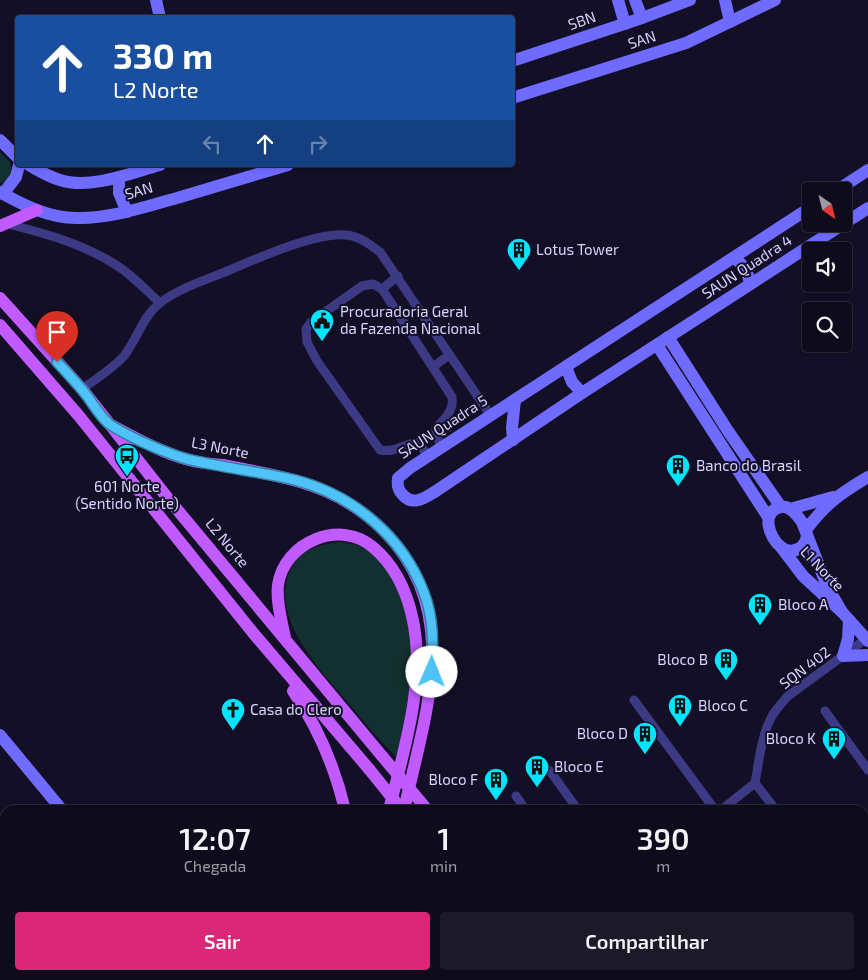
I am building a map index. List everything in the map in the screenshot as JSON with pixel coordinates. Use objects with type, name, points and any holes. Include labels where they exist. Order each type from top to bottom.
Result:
[{"type":"main road","points":[[2,224],[37,210]]},
{"type":"main road","name":"L2 Norte","points":[[0,298],[82,389],[423,805]]},
{"type":"main road","points":[[0,325],[79,416],[254,634],[399,805]]},
{"type":"main road","name":"L3 Norte","points":[[108,423],[137,440],[189,460],[250,470],[297,481],[328,491],[351,504],[375,522],[394,542],[413,569],[425,594],[431,622],[433,655],[431,689],[404,805]]},
{"type":"main road","points":[[286,640],[281,618],[278,585],[283,569],[290,557],[312,540],[325,536],[349,536],[363,540],[373,547],[396,572],[406,593],[413,617],[416,637],[416,664],[409,726],[390,805]]},
{"type":"main road","points":[[254,634],[302,704],[318,733],[334,774],[343,805]]},
{"type":"street","points":[[156,0],[159,15]]},
{"type":"street","points":[[618,0],[625,24]]},
{"type":"street","points":[[635,0],[642,18]]},
{"type":"street","name":"SBN","points":[[515,60],[625,24],[690,0]]},
{"type":"street","points":[[725,0],[730,22]]},
{"type":"street","name":"SAN","points":[[515,97],[686,43],[775,0]]},
{"type":"street","points":[[0,140],[15,155]]},
{"type":"street","points":[[1,193],[16,177],[18,167]]},
{"type":"street","points":[[32,167],[46,175],[73,183],[119,177],[153,167]]},
{"type":"street","name":"SAN","points":[[1,193],[37,210],[55,216],[75,218],[97,217],[127,212],[271,168]]},
{"type":"street","points":[[850,182],[868,170]]},
{"type":"street","points":[[119,177],[119,193],[127,212]]},
{"type":"street","name":"SAUN Quadra 4","points":[[668,338],[868,208]]},
{"type":"street","name":"SAUN Quadra 4","points":[[651,312],[802,213]]},
{"type":"street","points":[[2,224],[57,238],[96,254],[120,268],[160,303]]},
{"type":"street","points":[[82,389],[110,369],[123,356],[147,318],[160,303],[211,278],[278,250],[322,238],[346,235],[362,240],[380,252],[491,416]]},
{"type":"street","points":[[734,258],[745,268],[750,284]]},
{"type":"street","points":[[382,289],[398,276]]},
{"type":"street","points":[[429,457],[418,443],[412,443],[391,452],[380,450],[317,361],[307,342],[306,329],[311,322],[362,286],[373,284],[382,289],[452,397],[453,402],[447,416],[436,429],[436,436],[443,447]]},
{"type":"street","name":"SAUN Quadra 5","points":[[651,312],[410,468],[398,478],[399,490],[407,499],[420,500],[668,338]]},
{"type":"street","points":[[668,338],[733,438],[786,508],[802,522],[807,533]]},
{"type":"street","points":[[657,345],[768,517],[768,525],[774,539],[781,546],[790,550],[800,549],[805,544],[807,533],[816,517],[838,495],[868,476]]},
{"type":"street","points":[[433,368],[449,355]]},
{"type":"street","points":[[566,367],[572,382],[582,393]]},
{"type":"street","points":[[513,440],[512,428],[515,400]]},
{"type":"street","points":[[768,517],[772,512],[838,495]]},
{"type":"street","name":"L1 Norte","points":[[807,533],[827,586],[846,616]]},
{"type":"street","name":"L1 Norte","points":[[781,546],[802,576],[846,616],[867,640]]},
{"type":"street","points":[[846,616],[848,639],[843,656],[868,655]]},
{"type":"street","name":"SQN 402","points":[[755,783],[763,741],[771,718],[778,707],[788,696],[867,640]]},
{"type":"street","points":[[634,700],[711,805]]},
{"type":"street","points":[[825,712],[868,770]]},
{"type":"street","points":[[0,734],[58,805]]},
{"type":"street","points":[[550,771],[574,805]]},
{"type":"street","points":[[727,805],[755,783],[772,805]]},
{"type":"street","points":[[516,796],[522,805]]},
{"type":"green space","points":[[0,152],[10,162],[12,172],[6,182],[0,183]]},
{"type":"green space","points":[[342,542],[363,546],[380,559],[405,599],[414,663],[398,759],[364,722],[310,656],[291,622],[286,604],[286,586],[295,562],[306,552],[319,546]]},
{"type":"place","name":"Lotus Tower","points":[[519,271]]},
{"type":"place","name":"Procuradoria Geral da Fazenda Nacional","points":[[322,342]]},
{"type":"place","name":"601 Norte (Sentido Norte)","points":[[127,477]]},
{"type":"place","name":"Banco do Brasil","points":[[678,487]]},
{"type":"place","name":"Bloco A","points":[[760,626]]},
{"type":"place","name":"Bloco B","points":[[726,681]]},
{"type":"place","name":"Bloco C","points":[[680,727]]},
{"type":"place","name":"Casa do Clero","points":[[233,731]]},
{"type":"place","name":"Bloco D","points":[[645,755]]},
{"type":"place","name":"Bloco K","points":[[834,760]]},
{"type":"place","name":"Bloco E","points":[[537,788]]},
{"type":"place","name":"Bloco F","points":[[496,801]]},
{"type":"route","points":[[57,362],[82,389],[108,423],[137,440],[189,460],[250,470],[297,481],[328,491],[351,504],[375,522],[394,542],[413,569],[425,594],[431,622],[432,672]]}]
